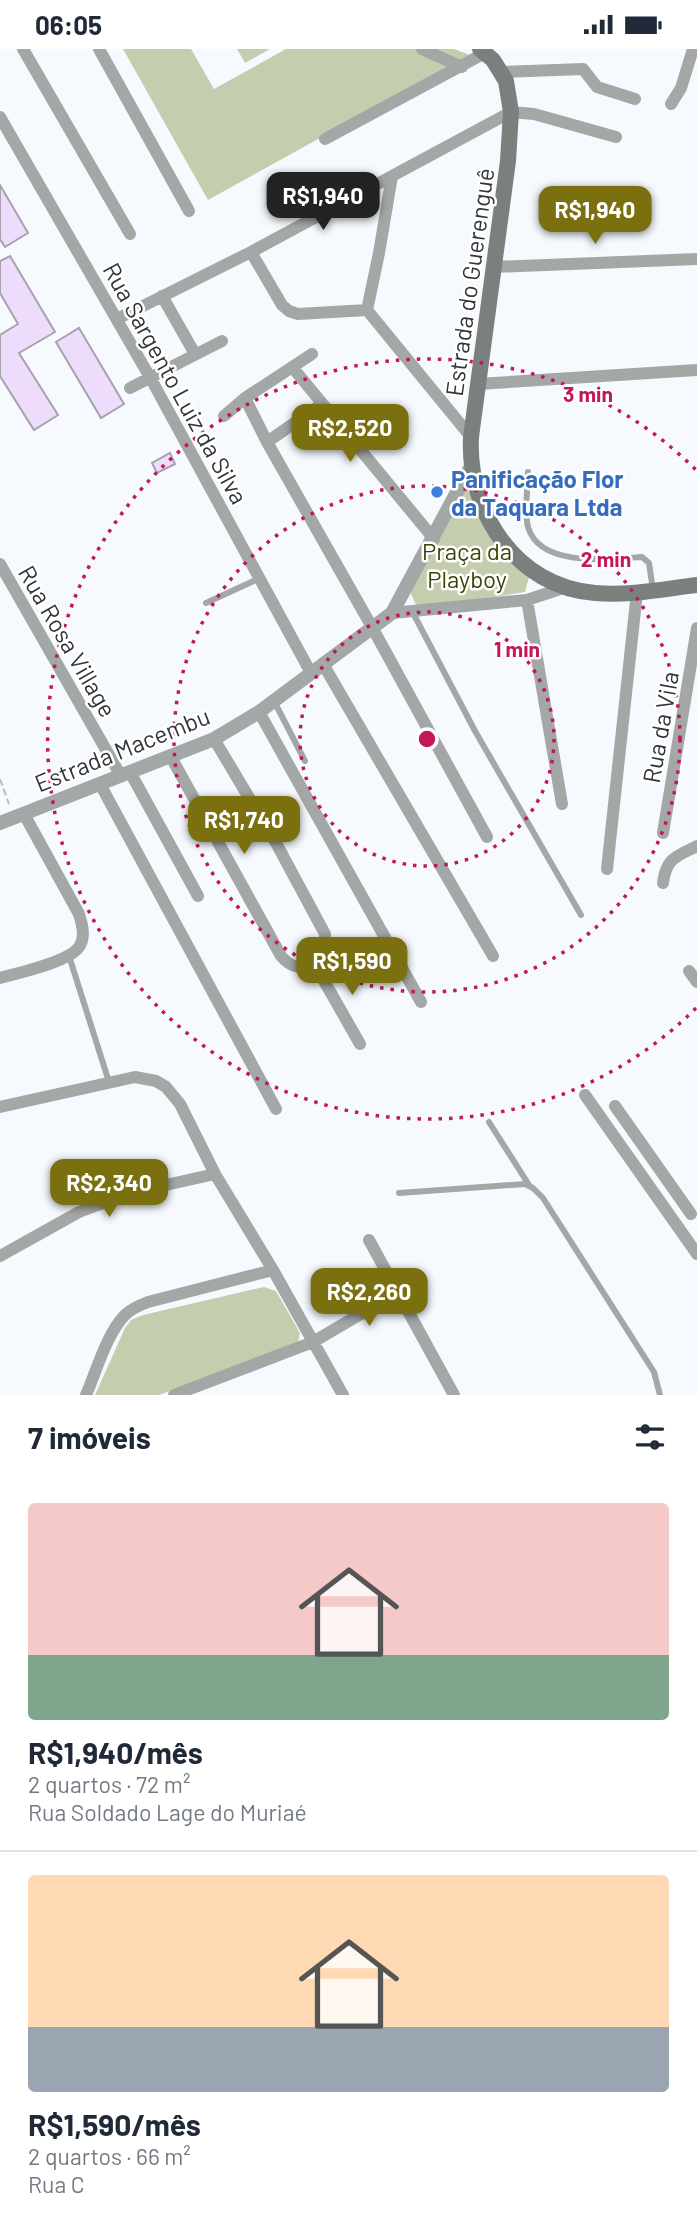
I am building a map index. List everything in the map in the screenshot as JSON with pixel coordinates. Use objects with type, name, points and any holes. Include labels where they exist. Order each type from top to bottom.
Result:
[{"type":"main road","name":"Estrada do Guerenguê","points":[[482,51],[502,72],[509,91],[512,112],[508,161],[471,437],[471,466],[480,502],[496,535],[506,547],[533,571],[566,587],[595,593],[697,585]]},
{"type":"street","points":[[23,49],[130,234]]},
{"type":"street","points":[[99,49],[189,211]]},
{"type":"street","points":[[422,49],[461,67]]},
{"type":"street","points":[[671,104],[681,87],[693,49]]},
{"type":"street","points":[[325,139],[461,67],[482,51]]},
{"type":"street","points":[[502,72],[583,69],[597,87],[635,99]]},
{"type":"street","points":[[117,319],[251,252],[512,112],[534,114],[616,137]]},
{"type":"street","name":"Rua Sargento Luiz da Silva","points":[[0,117],[151,379],[260,578],[493,956]]},
{"type":"street","points":[[367,310],[380,253],[392,176]]},
{"type":"street","points":[[251,252],[282,305],[289,311],[298,314],[367,310]]},
{"type":"street","points":[[493,267],[697,259]]},
{"type":"street","points":[[162,296],[195,354]]},
{"type":"street","points":[[367,310],[471,437]]},
{"type":"street","points":[[130,388],[222,341]]},
{"type":"street","points":[[224,416],[245,398],[312,354]]},
{"type":"street","points":[[293,368],[434,538]]},
{"type":"street","points":[[478,384],[697,370]]},
{"type":"street","points":[[245,398],[487,837]]},
{"type":"street","points":[[267,442],[322,404]]},
{"type":"street","name":"Estrada Macembu","points":[[13,818],[214,739],[259,712],[393,613],[471,466]]},
{"type":"street","name":"Rua Rosa Village","points":[[0,563],[198,897]]},
{"type":"street","name":"Estrada Macembu","points":[[393,613],[527,600],[566,587]]},
{"type":"street","points":[[607,869],[645,591]]},
{"type":"street","points":[[527,600],[562,804]]},
{"type":"street","name":"Rua da Vila","points":[[663,833],[697,628]]},
{"type":"street","points":[[259,712],[421,1002]]},
{"type":"street","points":[[171,757],[281,956],[292,966],[305,968],[316,965],[325,948],[325,935],[275,841],[214,739]]},
{"type":"street","points":[[100,784],[276,1109]]},
{"type":"street","points":[[0,978],[69,956],[80,947],[83,926],[79,914],[13,818]]},
{"type":"street","points":[[663,883],[667,865],[697,846]]},
{"type":"street","points":[[316,965],[360,1044]]},
{"type":"street","points":[[0,1107],[109,1082],[146,1078],[166,1087],[180,1104],[215,1174],[343,1395]]},
{"type":"street","points":[[585,1095],[697,1254]]},
{"type":"street","points":[[615,1106],[694,1212],[676,1223]]},
{"type":"street","points":[[0,1256],[79,1212],[130,1193],[215,1174]]},
{"type":"street","points":[[369,1240],[454,1395]]},
{"type":"street","points":[[86,1395],[114,1330],[134,1308],[273,1270]]},
{"type":"street","points":[[174,1395],[313,1342],[398,1292]]},
{"type":"lane","points":[[528,472],[527,515],[533,537],[555,554],[565,556],[603,559],[642,557],[649,563],[645,591]]},
{"type":"lane","points":[[206,603],[260,578]]},
{"type":"lane","points":[[412,611],[475,731],[581,915]]},
{"type":"lane","points":[[274,701],[306,761]]},
{"type":"lane","points":[[69,956],[109,1082]]},
{"type":"lane","points":[[489,1122],[529,1185],[543,1198],[654,1372],[660,1395]]},
{"type":"lane","points":[[399,1193],[529,1185]]},
{"type":"path","points":[[0,779],[13,818]]},
{"type":"green space","points":[[123,49],[191,49],[214,89],[286,49],[454,49],[470,55],[208,200]]},
{"type":"green space","points":[[237,49],[270,49],[245,63]]},
{"type":"green space","name":"Praça da Playboy","points":[[469,477],[471,488],[531,570],[525,592],[418,609],[411,594],[411,586]]},
{"type":"green space","points":[[264,1287],[276,1291],[300,1333],[298,1343],[159,1395],[95,1395],[131,1320]]},
{"type":"building","points":[[0,185],[28,233],[5,247],[0,239]]},
{"type":"building","points":[[10,256],[55,332],[19,353],[58,415],[34,430],[0,376],[0,335],[18,324],[0,293],[0,261]]},
{"type":"building","points":[[79,328],[124,404],[101,418],[56,342]]},
{"type":"building","points":[[170,453],[175,464],[157,473],[152,463]]},
{"type":"place","name":"Panificação Flor da Taquara Ltda","points":[[437,492]]}]
